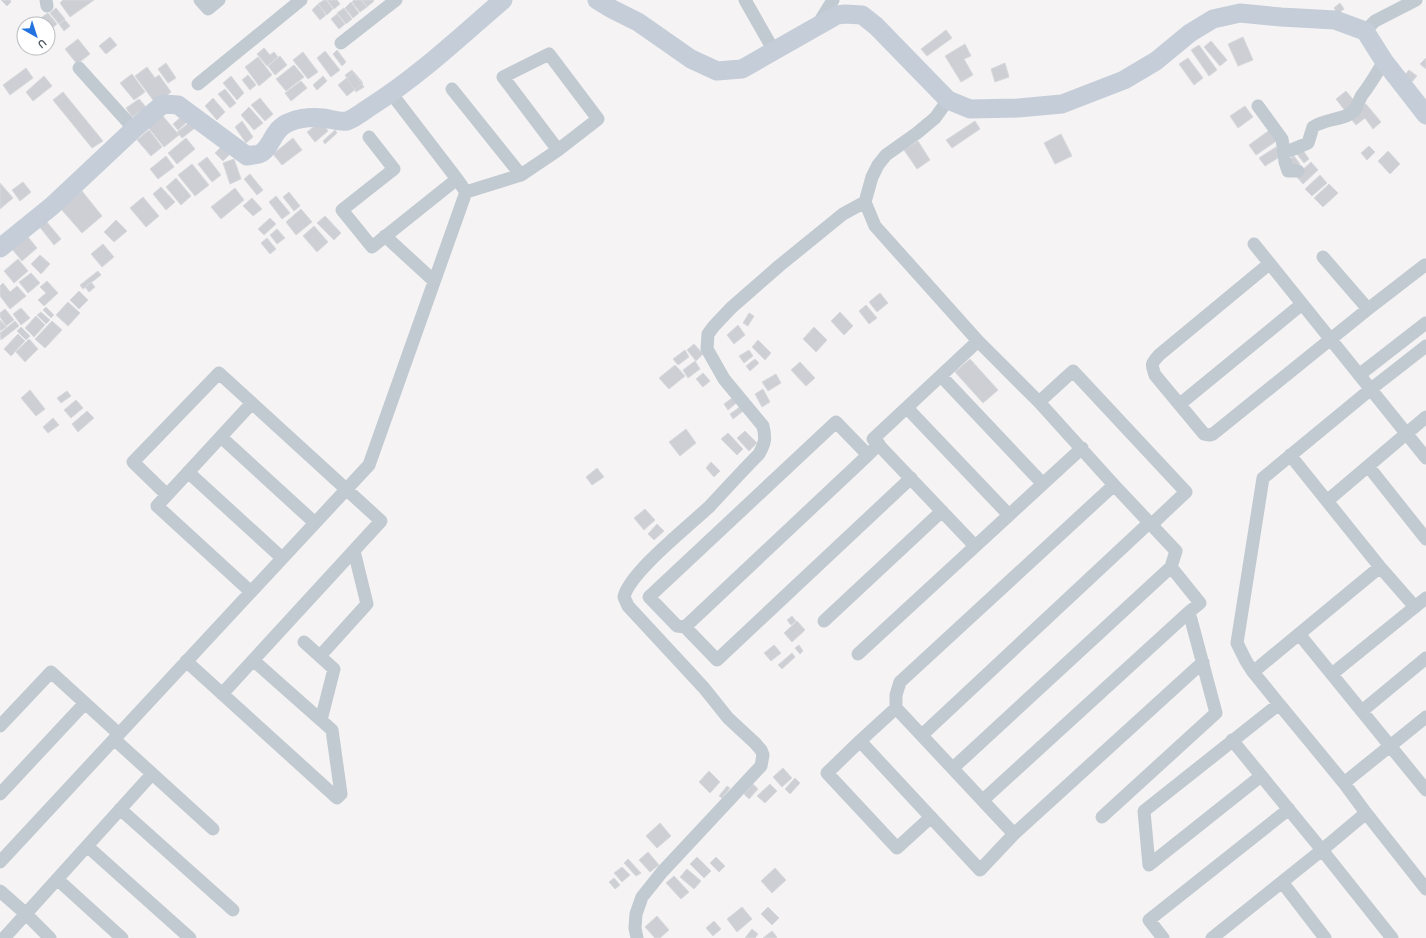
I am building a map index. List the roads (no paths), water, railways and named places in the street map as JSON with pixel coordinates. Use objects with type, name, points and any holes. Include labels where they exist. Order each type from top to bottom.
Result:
[{"type":"street","points":[[200,0],[208,9],[219,0]]},
{"type":"street","points":[[198,84],[301,0]]},
{"type":"street","points":[[341,43],[396,0]]},
{"type":"street","points":[[0,248],[52,206],[134,129],[163,104],[178,105],[247,156],[260,154],[269,146],[274,134],[289,122],[309,118],[324,118],[343,121],[348,120],[391,93],[434,59],[503,0]]},
{"type":"street","points":[[745,0],[774,51]]},
{"type":"street","points":[[814,29],[833,0]]},
{"type":"street","points":[[1365,31],[1375,21],[1416,0]]},
{"type":"street","points":[[604,4],[638,22],[691,59],[717,71],[742,69],[837,15],[862,15],[876,26],[948,100],[970,109],[1018,108],[1062,104],[1124,80],[1156,62],[1190,33],[1213,19],[1240,13],[1335,20],[1365,31],[1384,61],[1426,115]]},
{"type":"street","points":[[466,192],[521,175],[558,150],[598,119],[549,54],[502,76],[558,150]]},
{"type":"street","points":[[1284,153],[1308,143],[1312,126],[1348,115],[1355,110],[1384,61]]},
{"type":"street","points":[[79,68],[134,129]]},
{"type":"street","points":[[452,89],[521,175]]},
{"type":"street","points":[[391,93],[466,192]]},
{"type":"street","points":[[948,100],[935,118],[886,155],[878,165],[872,177],[865,202],[875,226],[978,341],[1039,402],[1176,551],[1171,567],[953,768]]},
{"type":"street","points":[[1258,106],[1282,139],[1285,162],[1288,171],[1298,171]]},
{"type":"street","points":[[369,137],[394,169],[342,210],[372,247],[457,179]]},
{"type":"street","points":[[0,862],[369,465],[466,192]]},
{"type":"street","points":[[637,938],[635,928],[636,914],[642,897],[662,872],[761,766],[763,760],[761,750],[755,743],[728,718],[704,688],[628,606],[624,597],[625,592],[636,576],[710,505],[759,454],[764,445],[765,435],[763,426],[724,379],[707,349],[708,334],[731,308],[779,266],[843,214],[865,202]]},
{"type":"street","points":[[385,236],[434,281]]},
{"type":"street","points":[[1254,244],[1426,458]]},
{"type":"street","points":[[1323,258],[1368,309]]},
{"type":"street","points":[[1270,264],[1153,362],[1152,365],[1155,375],[1204,434],[1210,435],[1368,309],[1425,265],[1426,266]]},
{"type":"street","points":[[1180,404],[1302,304]]},
{"type":"street","points":[[1359,375],[1426,323]]},
{"type":"street","points":[[975,546],[874,438],[978,341]]},
{"type":"street","points":[[1426,346],[1263,478],[1237,643],[1253,672],[1344,783],[1426,889]]},
{"type":"street","points":[[922,735],[1186,492],[1074,371],[1039,402]]},
{"type":"street","points":[[167,495],[133,462],[219,373],[381,521],[222,694]]},
{"type":"street","points":[[941,376],[1043,484]]},
{"type":"street","points":[[251,592],[157,506],[252,403]]},
{"type":"street","points":[[907,408],[1010,515]]},
{"type":"street","points":[[1327,501],[1426,418]]},
{"type":"street","points":[[868,455],[836,422],[649,597],[677,626],[684,627],[717,660],[911,478]]},
{"type":"street","points":[[221,437],[315,523]]},
{"type":"street","points":[[684,627],[879,444]]},
{"type":"street","points":[[858,654],[1082,448]]},
{"type":"street","points":[[1290,455],[1380,567],[1415,607]]},
{"type":"street","points":[[1368,466],[1426,539]]},
{"type":"street","points":[[188,472],[282,558]]},
{"type":"street","points":[[1014,834],[896,708],[896,695],[900,682],[1114,485]]},
{"type":"street","points":[[824,621],[942,512]]},
{"type":"street","points":[[320,656],[367,604],[354,551]]},
{"type":"street","points":[[983,800],[1200,603],[1171,567]]},
{"type":"street","points":[[1253,672],[1380,567]]},
{"type":"street","points":[[1332,674],[1426,598]]},
{"type":"street","points":[[1102,817],[1216,713],[1189,612]]},
{"type":"street","points":[[1299,634],[1390,746],[1424,784]]},
{"type":"street","points":[[304,642],[334,669],[321,720]]},
{"type":"street","points":[[1362,710],[1426,658]]},
{"type":"street","points":[[186,661],[337,798],[341,794],[332,730],[253,660]]},
{"type":"street","points":[[860,741],[980,870],[1014,834],[1203,662]]},
{"type":"street","points":[[0,726],[51,672],[85,703],[152,774],[213,829]]},
{"type":"street","points":[[0,794],[85,703]]},
{"type":"street","points":[[1261,776],[1149,865],[1144,812],[1278,704]]},
{"type":"street","points":[[896,708],[826,773],[897,848],[931,817]]},
{"type":"street","points":[[1344,783],[1426,717]]},
{"type":"street","points":[[1232,740],[1392,938]]},
{"type":"street","points":[[4,938],[152,774]]},
{"type":"street","points":[[120,809],[233,910]]},
{"type":"street","points":[[1163,938],[1149,920],[1289,809]]},
{"type":"street","points":[[1212,938],[1366,813]]},
{"type":"street","points":[[87,846],[190,938]]},
{"type":"street","points":[[57,879],[122,938]]},
{"type":"street","points":[[1282,882],[1325,938]]},
{"type":"street","points":[[0,891],[50,938]]}]
